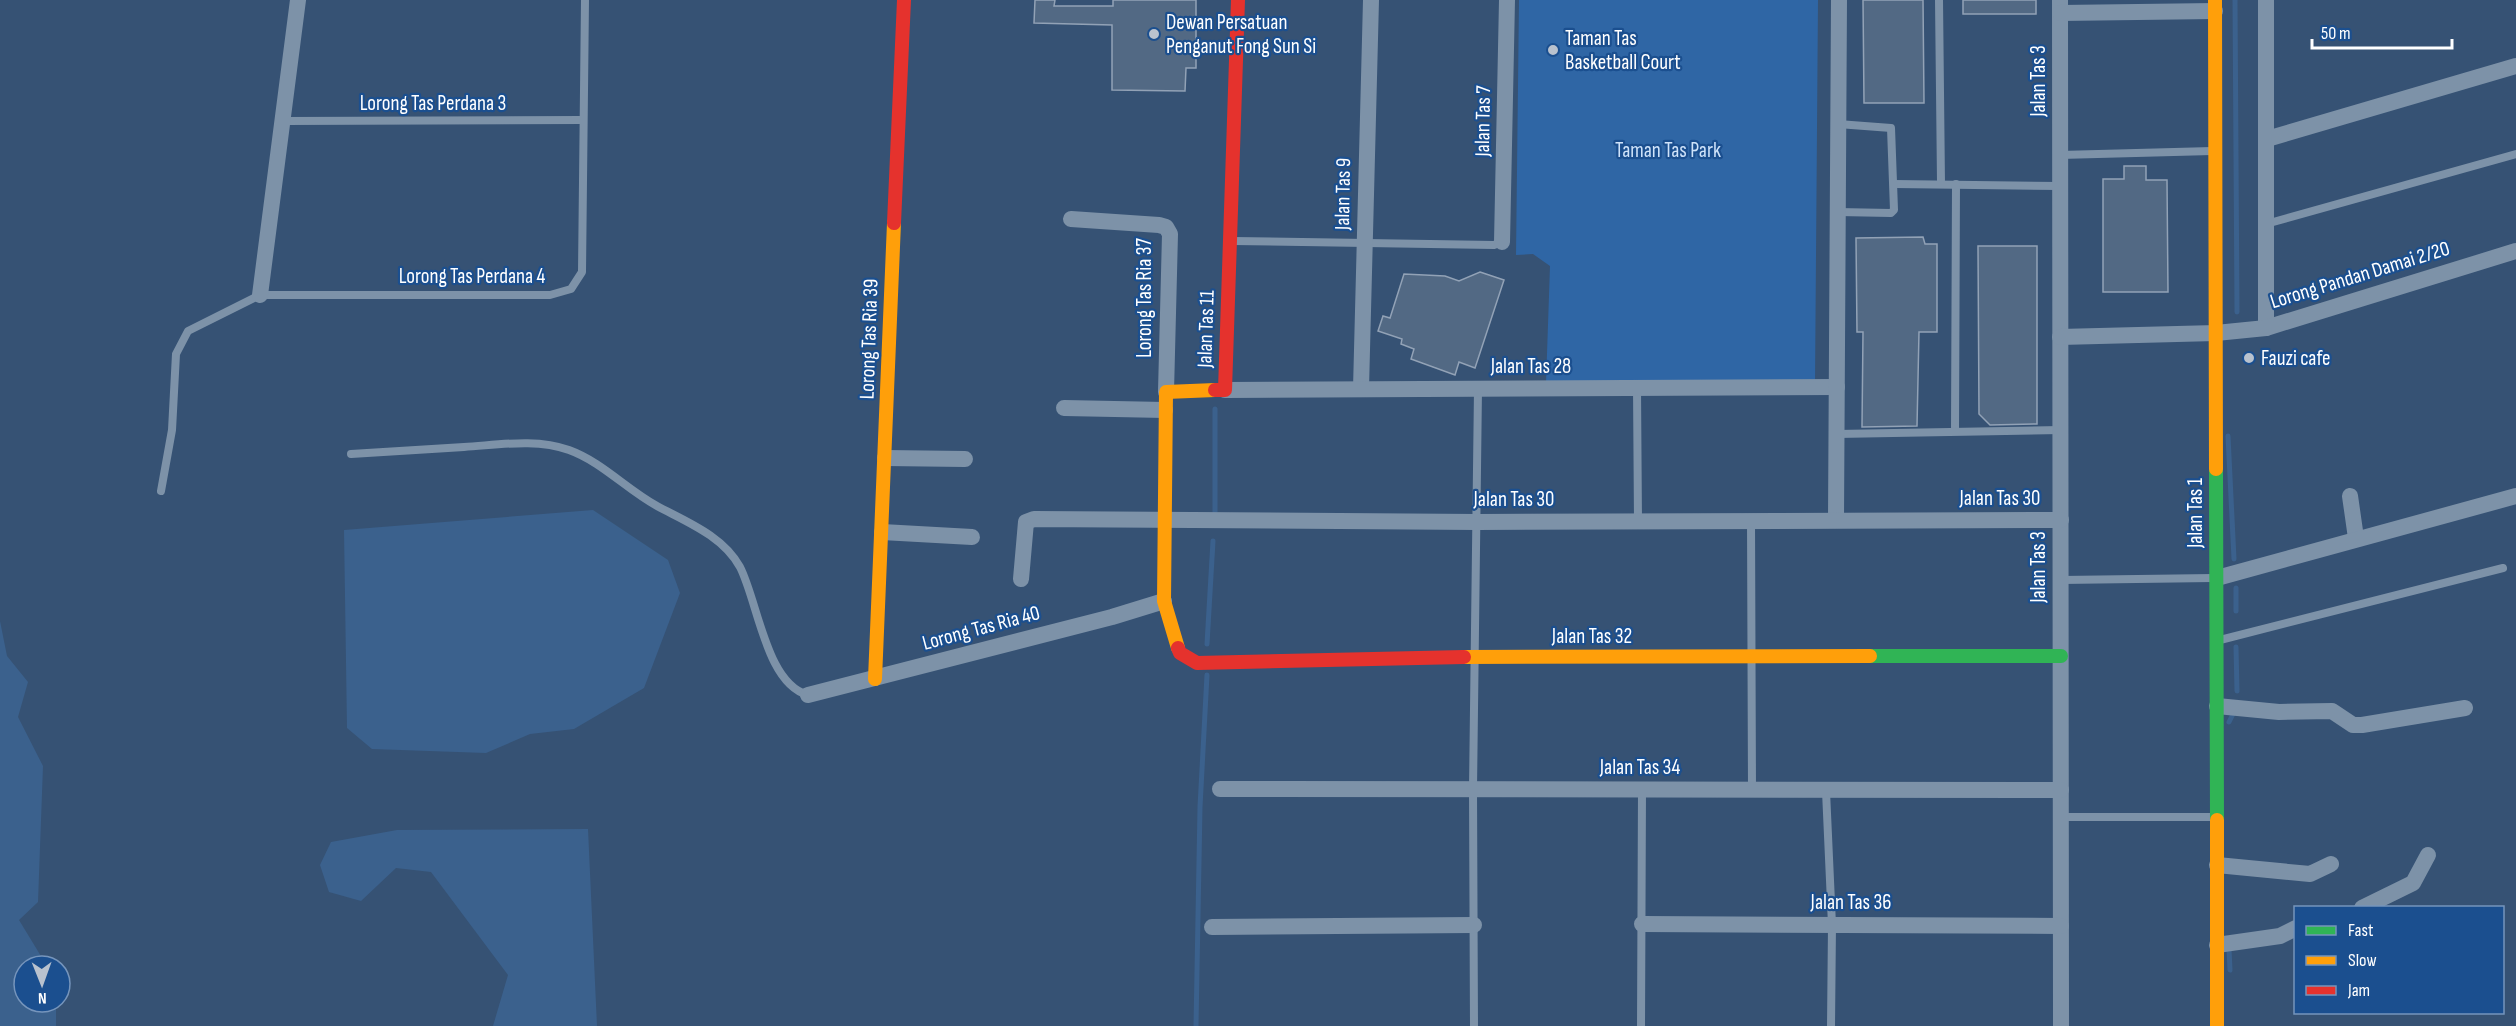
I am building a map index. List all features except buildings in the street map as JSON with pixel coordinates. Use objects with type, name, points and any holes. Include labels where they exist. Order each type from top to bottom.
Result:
[{"type":"street","points":[[260,295],[298,0]]},
{"type":"street","name":"Lorong Tas Ria 39","points":[[875,679],[904,0]]},
{"type":"street","name":"Jalan Tas 11","points":[[1166,392],[1225,390],[1238,0]]},
{"type":"street","name":"Jalan Tas 9","points":[[1361,389],[1371,0]]},
{"type":"street","name":"Jalan Tas 7","points":[[1503,242],[1507,0]]},
{"type":"street","points":[[1836,520],[1839,0]]},
{"type":"street","points":[[2266,0],[2266,327]]},
{"type":"street","points":[[2060,6],[2215,6]]},
{"type":"street","name":"Jalan Tas 3","points":[[2060,6],[2061,1026]]},
{"type":"street","name":"Jalan Tas 1","points":[[2215,6],[2217,1026]]},
{"type":"street","points":[[2267,139],[2516,66]]},
{"type":"street","name":"Lorong Tas Ria 37","points":[[1071,219],[1159,225],[1166,227],[1170,234],[1166,392]]},
{"type":"street","name":"Lorong Pandan Damai 2/20","points":[[2060,337],[2216,333],[2266,327],[2516,251]]},
{"type":"street","name":"Jalan Tas 28","points":[[1225,390],[1837,387]]},
{"type":"street","points":[[1164,602],[1166,392]]},
{"type":"street","points":[[1064,408],[1165,410]]},
{"type":"street","points":[[885,459],[965,459]]},
{"type":"street","points":[[2350,496],[2356,538]]},
{"type":"street","points":[[2217,578],[2356,538],[2516,496]]},
{"type":"street","name":"Jalan Tas 30","points":[[1021,579],[1023,531],[1026,522],[1034,519],[1164,522],[2061,520]]},
{"type":"street","points":[[882,532],[972,537]]},
{"type":"street","name":"Lorong Tas Ria 40","points":[[808,695],[1164,602]]},
{"type":"street","name":"Jalan Tas 32","points":[[1164,602],[1180,653],[1197,663],[1476,657],[2061,656]]},
{"type":"street","points":[[2217,706],[2279,712],[2332,711],[2353,725],[2465,708]]},
{"type":"street","name":"Jalan Tas 34","points":[[1220,789],[2061,790]]},
{"type":"street","points":[[2366,906],[2413,883],[2428,855]]},
{"type":"street","points":[[2217,865],[2310,874],[2331,864]]},
{"type":"street","name":"Jalan Tas 36","points":[[1642,924],[2061,926]]},
{"type":"street","points":[[1212,927],[1474,925]]},
{"type":"street","points":[[2217,945],[2280,936],[2294,929]]},
{"type":"lane","name":"Lorong Tas Perdana 4","points":[[260,295],[550,295],[571,289],[582,272],[585,0]]},
{"type":"lane","points":[[1940,0],[1941,183]]},
{"type":"lane","name":"Lorong Tas Perdana 3","points":[[284,121],[582,120]]},
{"type":"lane","points":[[1838,124],[1891,128],[1894,184],[1893,212],[1838,212]]},
{"type":"lane","points":[[2060,155],[2216,151]]},
{"type":"lane","points":[[2266,224],[2516,154]]},
{"type":"lane","points":[[1894,184],[2060,186]]},
{"type":"lane","points":[[1955,432],[1956,184]]},
{"type":"lane","points":[[1230,241],[1494,245],[1503,242]]},
{"type":"lane","points":[[161,491],[172,430],[176,354],[188,332],[260,295]]},
{"type":"lane","points":[[1637,388],[1638,521]]},
{"type":"lane","points":[[1474,1026],[1473,789],[1478,389]]},
{"type":"lane","points":[[1837,434],[2061,430]]},
{"type":"lane","points":[[351,454],[513,444],[552,446],[580,454],[650,502],[712,536],[724,546],[740,567],[780,673],[797,692],[808,695]]},
{"type":"lane","points":[[1751,521],[1752,790]]},
{"type":"lane","points":[[2216,640],[2503,568]]},
{"type":"lane","points":[[2061,580],[2217,578]]},
{"type":"lane","points":[[1641,1026],[1642,790]]},
{"type":"lane","points":[[1826,791],[1832,925],[1831,1026]]},
{"type":"lane","points":[[2061,817],[2217,817]]},
{"type":"green space","name":"Taman Tas Park","points":[[1519,0],[1818,0],[1815,385],[1546,383],[1550,266],[1533,254],[1516,255]]},
{"type":"shaded area","points":[[593,510],[668,560],[680,593],[644,688],[574,729],[530,734],[486,753],[372,749],[347,728],[344,530]]},
{"type":"shaded area","points":[[0,621],[7,656],[28,682],[18,717],[43,766],[38,902],[19,920],[40,954],[12,954],[12,1014],[56,1014],[56,1026],[0,1026]]},
{"type":"shaded area","points":[[588,829],[597,1026],[493,1026],[508,975],[431,872],[396,868],[361,901],[329,892],[320,865],[331,842],[397,830]]},
{"type":"waterway","points":[[2235,0],[2237,312]]},
{"type":"waterway","points":[[1215,409],[1215,513]]},
{"type":"waterway","points":[[2228,436],[2234,559]]},
{"type":"waterway","points":[[1207,644],[1213,541]]},
{"type":"waterway","points":[[2236,588],[2236,611]]},
{"type":"waterway","points":[[2236,647],[2237,691]]},
{"type":"waterway","points":[[1196,1026],[1200,807],[1207,675]]},
{"type":"waterway","points":[[2229,722],[2235,710]]},
{"type":"waterway","points":[[2229,949],[2230,970]]},
{"type":"traffic: fast","points":[[2216,469],[2217,820]]},
{"type":"traffic: fast","points":[[1870,656],[2061,656]]},
{"type":"traffic: slow","points":[[2215,0],[2216,469]]},
{"type":"traffic: slow","points":[[875,679],[894,223]]},
{"type":"traffic: slow","points":[[1178,648],[1164,601],[1166,392],[1215,390]]},
{"type":"traffic: slow","points":[[1464,657],[1870,656]]},
{"type":"traffic: slow","points":[[2217,820],[2217,1026]]},
{"type":"traffic: jam","points":[[894,223],[904,0]]},
{"type":"traffic: jam","points":[[1215,390],[1225,390],[1238,0]]},
{"type":"traffic: jam","points":[[1178,648],[1180,653],[1197,663],[1464,657]]},
{"type":"place","name":"Dewan Persatuan Penganut Fong Sun Si","points":[[1154,34]]},
{"type":"place","name":"Taman Tas Basketball Court","points":[[1553,50]]},
{"type":"place","name":"Fauzi cafe","points":[[2249,358]]}]
